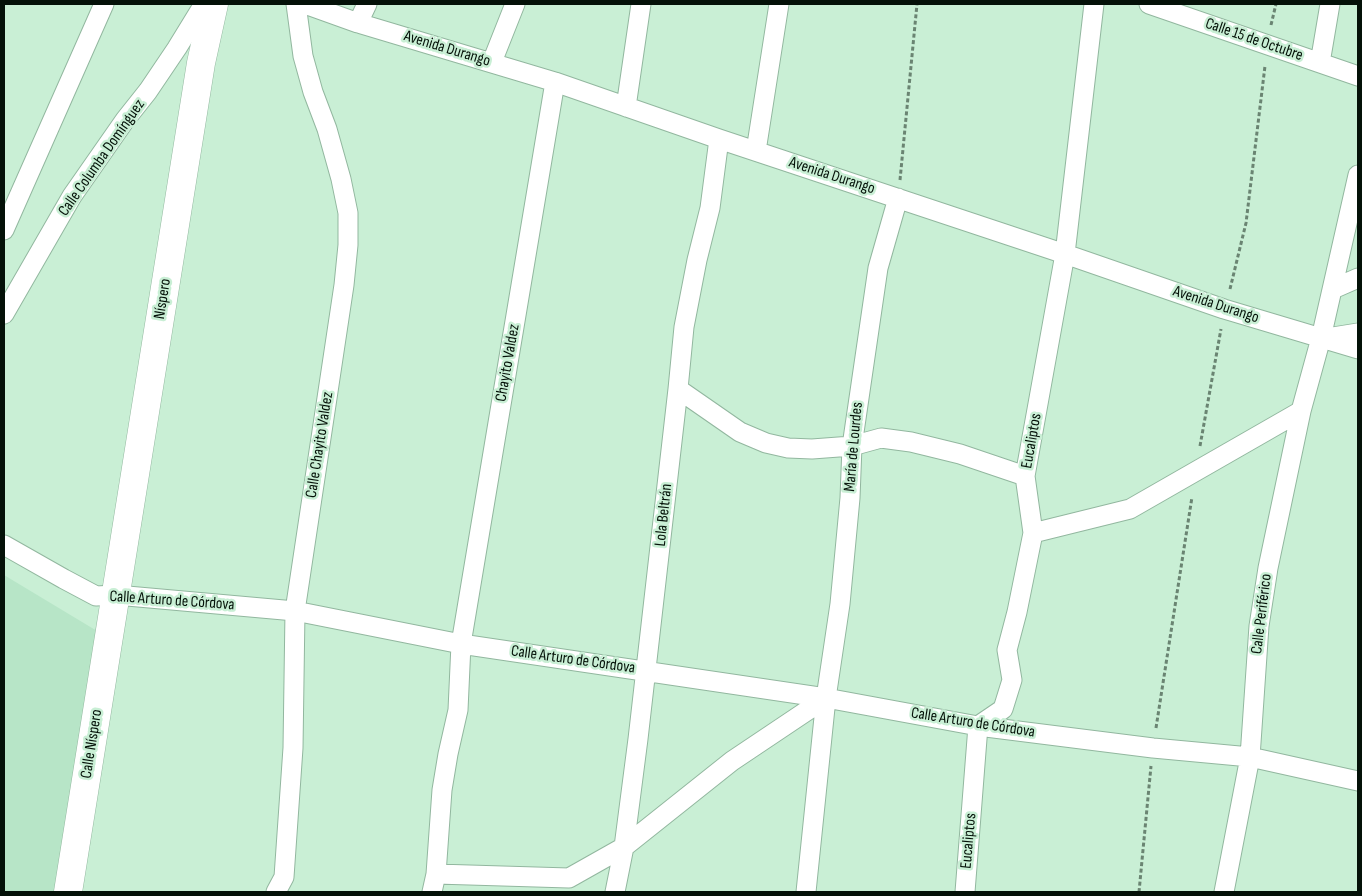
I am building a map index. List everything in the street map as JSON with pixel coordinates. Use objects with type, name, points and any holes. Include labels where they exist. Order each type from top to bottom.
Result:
[{"type":"street","points":[[4,230],[104,4]]},
{"type":"street","name":"Calle Columba Domínguez","points":[[4,314],[72,196],[125,120],[153,84],[204,4]]},
{"type":"street","name":"Níspero","points":[[116,596],[200,64],[214,4]]},
{"type":"street","name":"Calle Chayito Valdez","points":[[276,892],[284,877],[293,748],[295,611],[344,285],[348,245],[348,213],[341,178],[303,56],[296,4]]},
{"type":"street","name":"Avenida Durango","points":[[305,4],[358,23],[555,82],[718,139],[1224,309],[1358,349]]},
{"type":"street","points":[[358,23],[368,4]]},
{"type":"street","points":[[492,62],[515,4]]},
{"type":"street","points":[[626,107],[641,4]]},
{"type":"street","points":[[756,151],[779,4]]},
{"type":"street","name":"Eucaliptos","points":[[965,892],[978,726],[1003,709],[1012,680],[1006,650],[1017,612],[1033,533],[1026,476],[1065,254],[1094,4]]},
{"type":"street","name":"Calle 15 de Octubre","points":[[1149,4],[1358,76]]},
{"type":"street","points":[[1320,63],[1330,4]]},
{"type":"street","name":"Chayito Valdez","points":[[461,644],[555,82]]},
{"type":"street","name":"Lola Beltrán","points":[[615,892],[624,847],[646,670],[684,327],[697,260],[710,208],[718,139]]},
{"type":"street","name":"Calle Periférico","points":[[1224,892],[1250,758],[1259,626],[1268,568],[1301,411],[1333,289],[1358,175]]},
{"type":"street","name":"María de Lourdes","points":[[806,892],[826,698],[840,604],[850,498],[852,446],[878,268],[898,198]]},
{"type":"street","points":[[1333,289],[1358,278]]},
{"type":"street","points":[[1321,338],[1358,333]]},
{"type":"street","points":[[678,389],[740,432],[766,443],[788,448],[812,449],[852,446],[881,438],[911,442],[960,454],[1026,476]]},
{"type":"street","points":[[1033,533],[1130,509],[1301,411]]},
{"type":"street","name":"Calle Arturo de Córdova","points":[[4,544],[96,596],[116,596],[295,611],[461,644],[826,698],[978,726],[1250,758]]},
{"type":"street","name":"Calle Níspero","points":[[68,892],[116,596]]},
{"type":"street","points":[[461,644],[458,710],[442,790],[434,883],[569,878],[624,847],[732,762],[826,698]]},
{"type":"street","points":[[1250,758],[1358,781]]},
{"type":"path","points":[[898,198],[918,4]]},
{"type":"shaded area","points":[[4,575],[102,634],[57,892],[4,892]]}]
